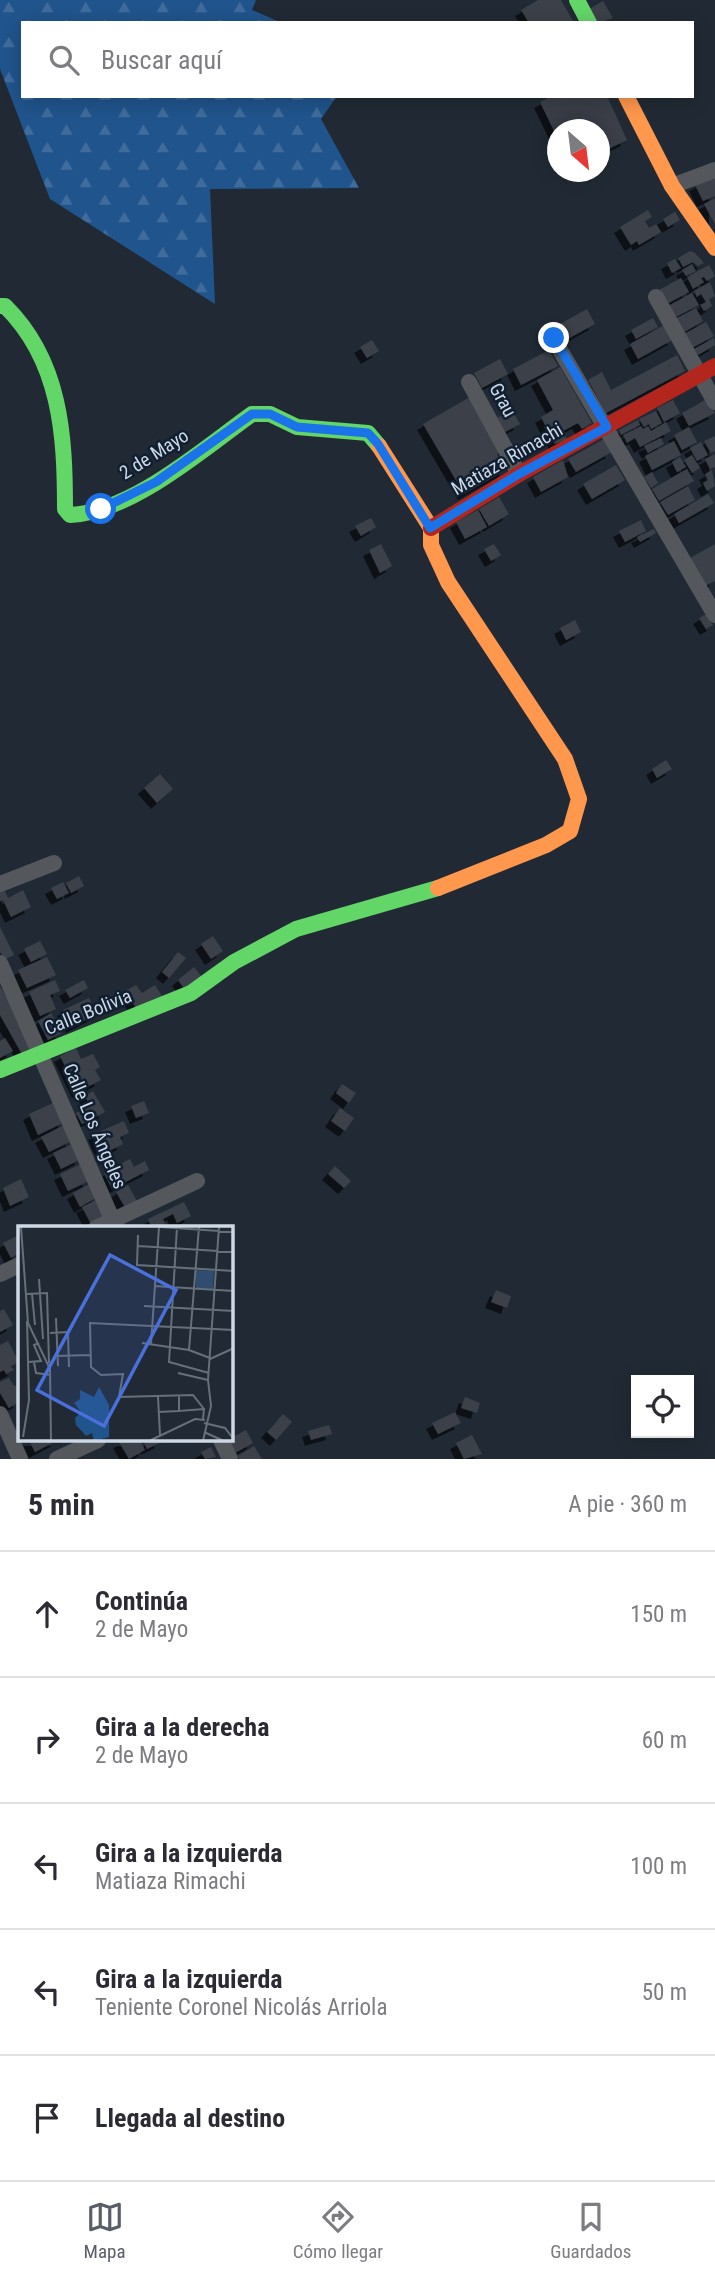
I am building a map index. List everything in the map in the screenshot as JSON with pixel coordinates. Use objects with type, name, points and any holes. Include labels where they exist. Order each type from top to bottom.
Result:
[{"type":"street","points":[[577,0],[588,21]]},
{"type":"street","points":[[627,98],[672,186],[715,248]]},
{"type":"street","points":[[672,186],[715,170]]},
{"type":"street","points":[[656,297],[715,402]]},
{"type":"street","name":"2 de Mayo","points":[[0,306],[5,306],[23,324],[61,414],[65,509],[70,515],[78,517],[101,509],[156,482],[252,414],[262,413],[297,427],[368,433],[378,444],[430,528]]},
{"type":"street","points":[[554,338],[695,586],[715,615]]},
{"type":"street","name":"Matiaza Rimachi","points":[[430,528],[519,474],[715,366]]},
{"type":"street","name":"Grau","points":[[469,382],[519,474]]},
{"type":"street","name":"Calle Bolivia","points":[[0,1070],[191,993],[234,962],[296,929],[428,892],[546,845],[570,831],[579,799],[565,759],[448,582],[431,545],[430,528]]},
{"type":"street","points":[[0,884],[54,863]]},
{"type":"street","name":"Calle Los Ángeles","points":[[0,963],[114,1224]]},
{"type":"street","points":[[114,1224],[197,1181]]},
{"type":"street","points":[[0,1274],[18,1265]]},
{"type":"street","points":[[0,1415],[20,1459]]},
{"type":"street","points":[[57,1459],[94,1442]]},
{"type":"street","points":[[222,1442],[230,1459]]},
{"type":"green space","points":[[0,0],[256,0],[252,10],[277,21],[21,21],[21,98],[336,98],[321,119],[359,188],[210,189],[215,304],[50,199],[0,69]]},
{"type":"building","points":[[538,0],[561,0],[573,21],[528,21],[521,10]]},
{"type":"building","points":[[603,1],[613,18],[596,21],[589,9]]},
{"type":"building","points":[[548,98],[608,98],[627,140],[610,148],[610,119],[548,119],[540,102]]},
{"type":"building","points":[[715,175],[715,196],[703,201],[695,185]]},
{"type":"building","points":[[715,198],[715,224],[704,204]]},
{"type":"building","points":[[648,210],[652,217],[645,221],[649,228],[656,224],[661,232],[639,245],[637,241],[631,245],[620,227]]},
{"type":"building","points":[[675,212],[680,220],[668,227],[663,219]]},
{"type":"building","points":[[690,251],[704,263],[698,266],[693,262],[683,267],[678,258]]},
{"type":"building","points":[[675,259],[681,268],[672,273],[667,263]]},
{"type":"building","points":[[692,264],[696,271],[686,276],[682,270]]},
{"type":"building","points":[[709,265],[715,276],[707,281],[704,277],[701,278],[704,282],[693,289],[687,277]]},
{"type":"building","points":[[681,278],[689,292],[667,304],[659,290]]},
{"type":"building","points":[[710,282],[715,296],[709,299],[712,306],[704,311],[700,305],[706,302],[701,294],[697,297],[694,291]]},
{"type":"building","points":[[692,293],[699,305],[674,318],[668,306]]},
{"type":"building","points":[[696,308],[703,321],[683,333],[675,319]]},
{"type":"building","points":[[587,309],[595,324],[566,340],[558,325]]},
{"type":"building","points":[[653,318],[658,327],[636,339],[631,330]]},
{"type":"building","points":[[706,322],[714,336],[692,348],[684,334]]},
{"type":"building","points":[[666,324],[674,339],[638,359],[630,344]]},
{"type":"building","points":[[714,338],[715,345],[698,355],[694,349]]},
{"type":"building","points":[[372,340],[379,351],[367,358],[360,347]]},
{"type":"building","points":[[549,350],[558,366],[521,385],[513,369]]},
{"type":"building","points":[[677,355],[685,371],[606,413],[588,380],[602,372],[611,390]]},
{"type":"building","points":[[500,359],[508,374],[482,388],[474,373]]},
{"type":"building","points":[[560,367],[592,423],[582,429],[578,423],[563,431],[567,439],[555,444],[541,417],[553,410],[537,380]]},
{"type":"building","points":[[470,397],[501,451],[497,454],[506,470],[464,494],[423,424]]},
{"type":"building","points":[[707,399],[715,413],[689,426],[682,413]]},
{"type":"building","points":[[673,400],[680,413],[664,422],[657,408]]},
{"type":"building","points":[[512,410],[520,424],[505,432],[497,418]]},
{"type":"building","points":[[656,411],[662,423],[651,429],[649,424],[644,427],[639,419]]},
{"type":"building","points":[[638,420],[640,425],[621,435],[619,430]]},
{"type":"building","points":[[666,422],[671,431],[640,447],[635,438],[627,443],[623,435],[641,426],[643,429],[648,426],[651,431]]},
{"type":"building","points":[[689,427],[697,442],[682,450],[674,435]]},
{"type":"building","points":[[715,436],[715,451],[711,453],[704,441]]},
{"type":"building","points":[[661,438],[664,444],[648,453],[644,446]]},
{"type":"building","points":[[604,439],[612,452],[576,472],[568,459]]},
{"type":"building","points":[[674,441],[681,455],[652,470],[645,456]]},
{"type":"building","points":[[701,442],[708,455],[697,461],[690,448]]},
{"type":"building","points":[[715,454],[715,467],[710,469],[705,459]]},
{"type":"building","points":[[692,455],[700,468],[692,473],[684,460]]},
{"type":"building","points":[[680,457],[686,467],[677,472],[672,462]]},
{"type":"building","points":[[563,460],[568,477],[541,492],[533,477]]},
{"type":"building","points":[[616,465],[625,480],[592,499],[583,484]]},
{"type":"building","points":[[687,469],[694,481],[659,501],[652,489]]},
{"type":"building","points":[[712,470],[715,486],[707,491],[703,483],[708,480],[705,474]]},
{"type":"building","points":[[652,472],[658,483],[651,488],[644,477]]},
{"type":"building","points":[[688,486],[695,500],[668,515],[660,502]]},
{"type":"building","points":[[708,494],[714,503],[679,523],[674,514]]},
{"type":"building","points":[[499,497],[509,514],[489,526],[479,509]]},
{"type":"building","points":[[478,510],[487,527],[465,539],[456,522]]},
{"type":"building","points":[[371,518],[376,527],[361,536],[355,526]]},
{"type":"building","points":[[641,520],[646,531],[625,542],[619,531]]},
{"type":"building","points":[[654,529],[656,533],[640,542],[637,537]]},
{"type":"building","points":[[381,544],[392,566],[380,573],[369,550]]},
{"type":"building","points":[[494,544],[501,555],[491,561],[484,549]]},
{"type":"building","points":[[715,544],[715,581],[705,586],[690,558]]},
{"type":"building","points":[[706,614],[713,625],[706,629],[699,618]]},
{"type":"building","points":[[575,620],[581,632],[566,640],[560,628]]},
{"type":"building","points":[[666,760],[672,769],[657,778],[652,769]]},
{"type":"building","points":[[160,774],[173,789],[157,803],[144,788]]},
{"type":"building","points":[[79,876],[84,886],[71,893],[66,883]]},
{"type":"building","points":[[0,880],[8,898],[23,890],[31,907],[11,917],[3,900],[0,901]]},
{"type":"building","points":[[63,882],[69,893],[57,899],[51,888]]},
{"type":"building","points":[[0,927],[14,955],[4,960],[0,952]]},
{"type":"building","points":[[213,936],[223,951],[211,959],[201,944]]},
{"type":"building","points":[[40,941],[47,954],[31,962],[24,949]]},
{"type":"building","points":[[178,952],[186,958],[169,978],[162,972]]},
{"type":"building","points":[[47,957],[56,975],[27,988],[18,970]]},
{"type":"building","points":[[194,967],[203,978],[186,991],[178,980]]},
{"type":"building","points":[[55,980],[60,991],[50,995],[56,1009],[40,1016],[29,992]]},
{"type":"building","points":[[84,980],[88,988],[70,998],[65,990]]},
{"type":"building","points":[[136,985],[142,993],[155,985],[162,996],[138,1011],[125,991]]},
{"type":"building","points":[[0,986],[36,1048],[23,1056],[0,1015]]},
{"type":"building","points":[[89,998],[97,1014],[72,1027],[63,1010]]},
{"type":"building","points":[[51,1013],[62,1033],[48,1040],[38,1021]]},
{"type":"building","points":[[5,1038],[13,1051],[0,1058],[0,1041]]},
{"type":"building","points":[[76,1048],[81,1059],[93,1054],[100,1067],[95,1070],[101,1080],[78,1092],[60,1056]]},
{"type":"building","points":[[342,1084],[356,1093],[349,1103],[336,1093]]},
{"type":"building","points":[[93,1091],[105,1112],[82,1124],[76,1113],[90,1106],[85,1096]]},
{"type":"building","points":[[144,1101],[149,1113],[136,1118],[131,1106]]},
{"type":"building","points":[[55,1102],[65,1122],[38,1135],[29,1114]]},
{"type":"building","points":[[340,1108],[354,1118],[345,1131],[331,1121]]},
{"type":"building","points":[[124,1121],[129,1133],[120,1137],[123,1144],[111,1150],[113,1155],[105,1159],[94,1134]]},
{"type":"building","points":[[64,1125],[72,1141],[49,1152],[41,1137]]},
{"type":"building","points":[[74,1143],[81,1159],[61,1169],[53,1153]]},
{"type":"building","points":[[130,1159],[134,1167],[145,1161],[149,1170],[112,1189],[104,1173]]},
{"type":"building","points":[[81,1164],[89,1181],[68,1191],[60,1174]]},
{"type":"building","points":[[335,1166],[351,1181],[344,1188],[328,1174]]},
{"type":"building","points":[[21,1179],[29,1197],[10,1206],[3,1188]]},
{"type":"building","points":[[91,1183],[98,1197],[80,1207],[73,1193]]},
{"type":"building","points":[[128,1185],[138,1203],[126,1209],[116,1192]]},
{"type":"building","points":[[96,1200],[105,1217],[91,1224],[82,1207]]},
{"type":"building","points":[[184,1202],[191,1216],[177,1223],[173,1214],[163,1219],[166,1226],[151,1226],[148,1219]]},
{"type":"building","points":[[18,1236],[18,1254],[11,1258],[3,1243]]},
{"type":"building","points":[[496,1290],[511,1296],[507,1308],[491,1302]]},
{"type":"building","points":[[4,1309],[13,1325],[0,1332],[0,1311]]},
{"type":"building","points":[[8,1341],[18,1360],[11,1366],[14,1370],[6,1374],[4,1370],[0,1372],[0,1345]]},
{"type":"building","points":[[9,1378],[14,1386],[18,1384],[18,1403],[9,1408],[0,1393],[0,1382]]},
{"type":"building","points":[[465,1397],[480,1403],[477,1413],[461,1408]]},
{"type":"building","points":[[455,1412],[461,1423],[438,1434],[432,1423]]},
{"type":"building","points":[[283,1414],[292,1422],[276,1440],[267,1432]]},
{"type":"building","points":[[329,1425],[332,1434],[311,1440],[308,1431]]},
{"type":"building","points":[[246,1430],[253,1443],[235,1453],[228,1442],[233,1442],[233,1437]]},
{"type":"building","points":[[472,1435],[482,1454],[464,1459],[456,1443]]},
{"type":"building","points":[[30,1442],[54,1442],[35,1452]]},
{"type":"building","points":[[119,1442],[141,1442],[145,1450],[129,1459]]},
{"type":"building","points":[[144,1442],[161,1442],[147,1449]]},
{"type":"building","points":[[254,1446],[262,1459],[239,1459],[238,1456]]},
{"type":"building","points":[[211,1447],[216,1457],[205,1459],[201,1452]]},
{"type":"traffic: fast","points":[[577,0],[588,21]]},
{"type":"traffic: fast","points":[[0,306],[5,306],[24,328],[49,375],[61,427],[65,509],[70,515],[94,511],[142,491],[189,461],[252,414],[270,414],[297,427],[368,433],[379,446]]},
{"type":"traffic: fast","points":[[0,1070],[191,993],[234,962],[296,929],[438,888]]},
{"type":"traffic: slow","points":[[627,98],[672,186],[715,248]]},
{"type":"traffic: slow","points":[[379,446],[431,528],[431,545],[448,582],[565,759],[579,799],[570,831],[546,845],[438,888]]},
{"type":"traffic: jam","points":[[431,528],[519,474],[715,366]]},
{"type":"route","points":[[101,509],[156,482],[252,414],[262,413],[297,427],[368,433],[378,444],[430,528],[519,474],[607,427],[554,338]]}]
